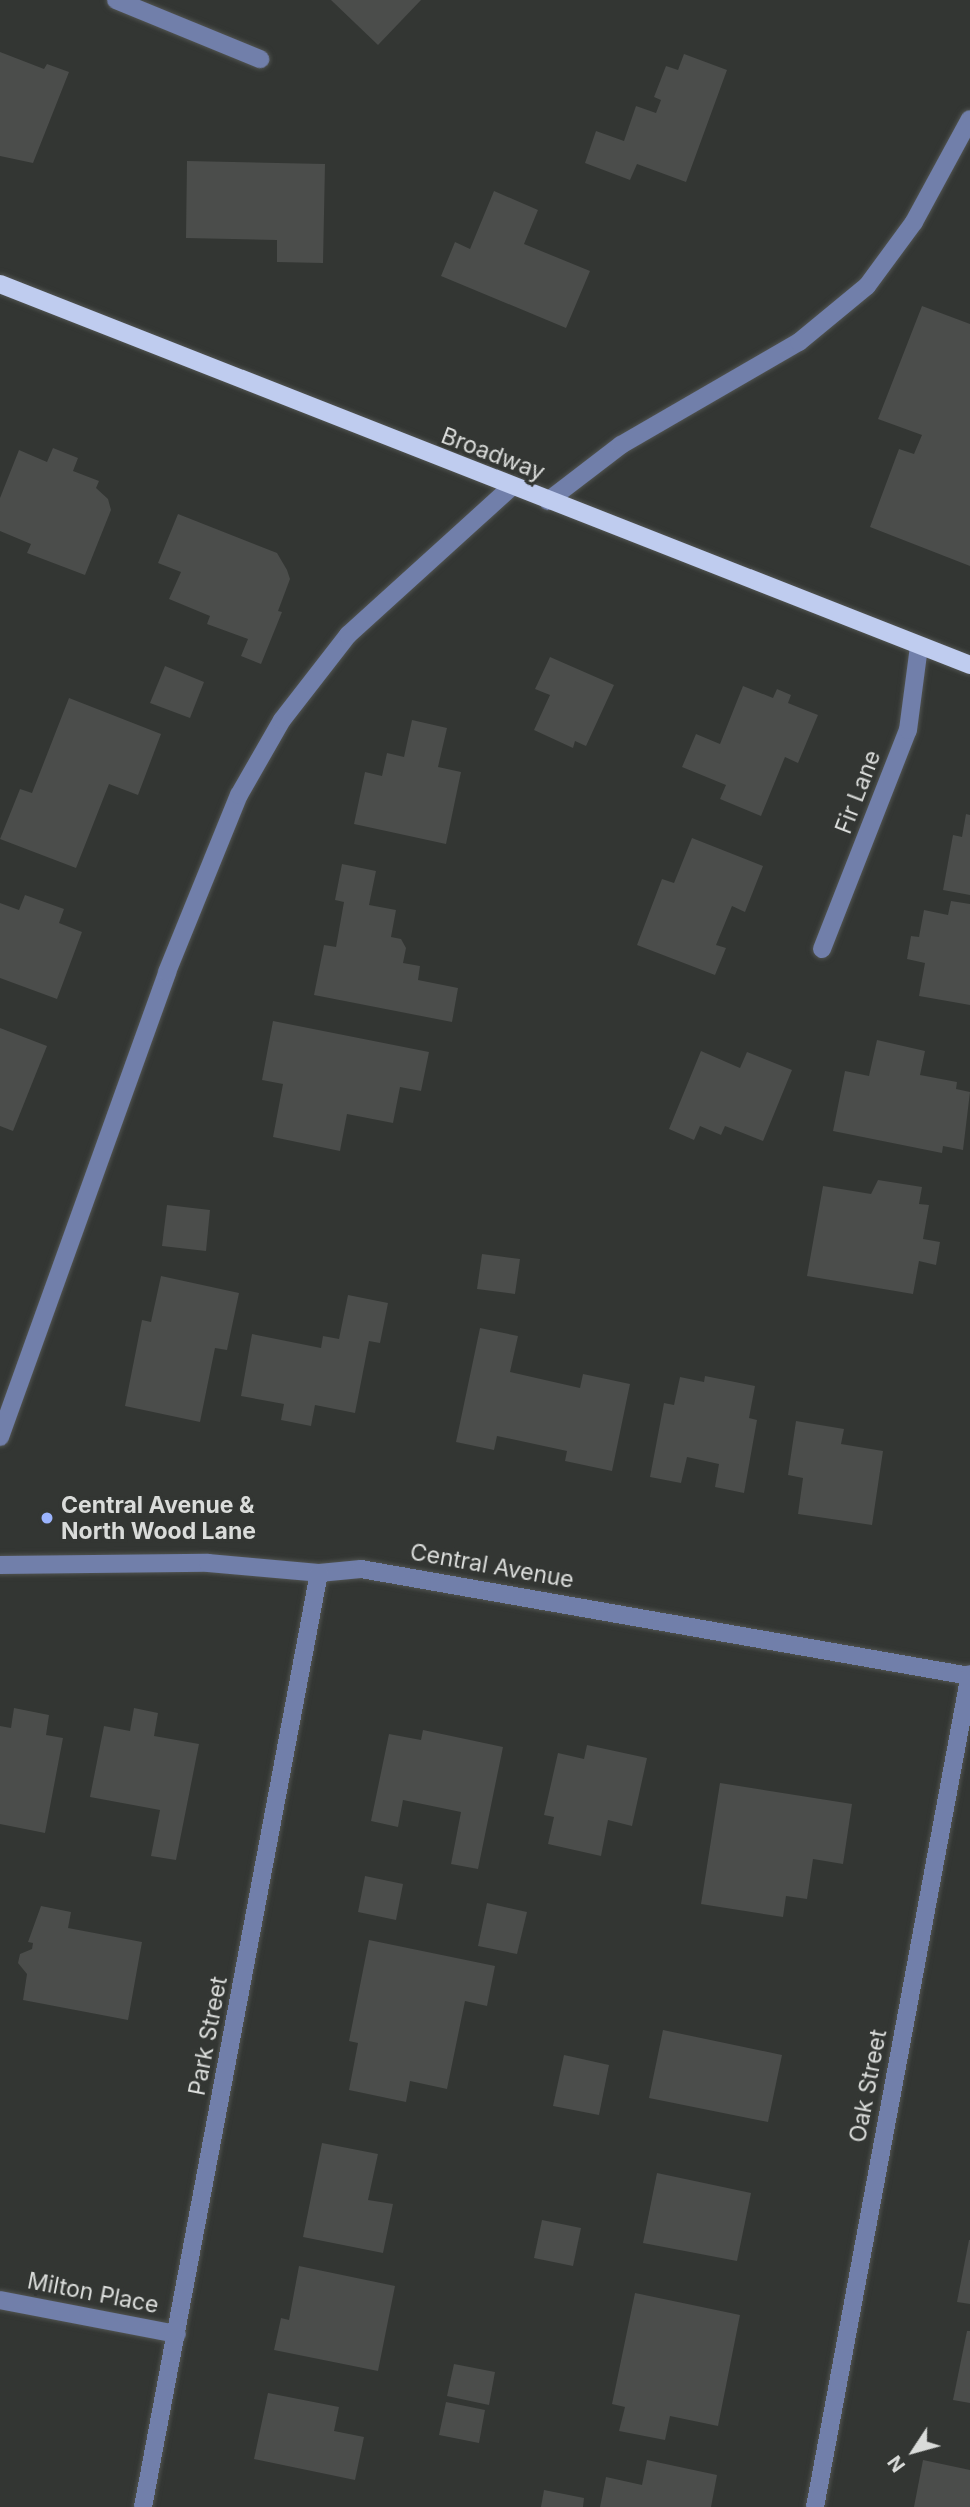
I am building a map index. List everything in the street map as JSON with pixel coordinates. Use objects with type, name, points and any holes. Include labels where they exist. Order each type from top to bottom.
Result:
[{"type":"main road","name":"Broadway","points":[[0,284],[510,487],[970,665]]},
{"type":"street","points":[[116,0],[260,59]]},
{"type":"street","points":[[548,501],[621,445],[799,342],[867,286],[914,222],[970,118]]},
{"type":"street","points":[[0,1437],[167,972],[239,795],[282,720],[348,635],[510,487]]},
{"type":"street","name":"Fir Lane","points":[[822,949],[908,730],[919,647]]},
{"type":"street","name":"Central Avenue","points":[[0,1565],[208,1563],[319,1573],[361,1569],[970,1676]]},
{"type":"street","name":"Park Street","points":[[143,2507],[319,1573]]},
{"type":"street","name":"Oak Street","points":[[815,2507],[970,1676]]},
{"type":"street","name":"Milton Place","points":[[0,2300],[177,2334]]},
{"type":"building","points":[[331,0],[421,0],[378,45]]},
{"type":"building","points":[[0,52],[44,69],[47,64],[69,72],[33,163],[0,156]]},
{"type":"building","points":[[684,54],[727,70],[686,182],[637,164],[630,180],[585,163],[596,131],[624,141],[636,106],[656,113],[661,100],[654,97],[666,66],[678,70]]},
{"type":"building","points":[[187,161],[325,164],[323,263],[277,262],[277,240],[186,238]]},
{"type":"building","points":[[494,191],[538,210],[524,244],[590,271],[566,328],[441,276],[455,242],[470,249]]},
{"type":"building","points":[[922,306],[970,324],[970,566],[870,527],[899,449],[914,454],[922,435],[878,419]]},
{"type":"building","points":[[53,448],[78,458],[73,471],[99,481],[96,488],[108,499],[111,510],[85,575],[27,553],[31,544],[0,531],[0,498],[19,450],[47,462]]},
{"type":"building","points":[[178,514],[277,553],[287,570],[290,579],[278,611],[282,612],[261,664],[241,656],[248,639],[207,624],[210,616],[169,599],[181,572],[158,563]]},
{"type":"building","points":[[550,657],[614,685],[586,746],[575,741],[573,748],[534,730],[550,695],[535,689]]},
{"type":"building","points":[[165,666],[204,682],[190,718],[150,703]]},
{"type":"building","points":[[743,686],[773,698],[777,689],[791,695],[788,703],[818,715],[798,763],[785,757],[761,816],[720,799],[726,785],[682,767],[696,734],[720,744]]},
{"type":"building","points":[[69,698],[161,734],[138,795],[109,784],[76,868],[0,839],[20,789],[32,793]]},
{"type":"building","points":[[412,720],[447,728],[438,767],[461,772],[446,844],[354,824],[365,772],[382,776],[387,753],[404,757]]},
{"type":"building","points":[[966,814],[970,815],[970,895],[943,890],[953,835],[962,837]]},
{"type":"building","points":[[692,838],[763,866],[745,912],[732,906],[716,945],[726,948],[715,975],[637,945],[662,879],[674,883]]},
{"type":"building","points":[[342,864],[376,871],[369,905],[396,910],[391,937],[401,939],[406,948],[403,963],[420,966],[418,980],[458,988],[452,1022],[314,995],[324,945],[336,947],[344,902],[335,900]]},
{"type":"building","points":[[25,895],[64,909],[59,923],[82,932],[57,999],[0,978],[0,903],[19,910]]},
{"type":"building","points":[[951,901],[970,904],[970,1005],[919,996],[925,963],[907,959],[911,936],[919,937],[924,910],[948,915]]},
{"type":"building","points":[[273,1021],[429,1052],[421,1091],[400,1087],[393,1123],[347,1114],[340,1151],[273,1137],[283,1084],[262,1080]]},
{"type":"building","points":[[0,1028],[47,1046],[13,1131],[0,1126]]},
{"type":"building","points":[[877,1040],[925,1051],[920,1075],[957,1082],[956,1089],[970,1092],[963,1150],[943,1146],[942,1153],[833,1131],[845,1071],[869,1076]]},
{"type":"building","points":[[701,1051],[740,1068],[747,1052],[792,1070],[763,1141],[725,1126],[721,1135],[700,1126],[694,1140],[669,1129]]},
{"type":"building","points":[[878,1180],[922,1187],[919,1204],[929,1205],[923,1239],[940,1242],[936,1265],[919,1261],[913,1294],[807,1276],[823,1186],[871,1194]]},
{"type":"building","points":[[167,1205],[210,1210],[206,1251],[162,1246]]},
{"type":"building","points":[[482,1254],[520,1259],[515,1294],[477,1289]]},
{"type":"building","points":[[161,1276],[239,1293],[227,1350],[215,1348],[200,1422],[125,1406],[142,1320],[151,1322]]},
{"type":"building","points":[[348,1295],[388,1303],[380,1343],[369,1341],[355,1413],[315,1405],[311,1426],[281,1420],[284,1404],[241,1396],[252,1334],[321,1348],[323,1336],[339,1339]]},
{"type":"building","points":[[480,1328],[518,1336],[510,1372],[580,1388],[583,1374],[630,1384],[612,1471],[565,1461],[567,1451],[497,1436],[494,1450],[456,1442]]},
{"type":"building","points":[[705,1376],[755,1386],[749,1418],[757,1420],[744,1493],[715,1487],[719,1464],[687,1457],[681,1483],[650,1477],[664,1403],[674,1405],[680,1377],[704,1382]]},
{"type":"building","points":[[796,1421],[844,1429],[841,1444],[883,1451],[872,1525],[798,1514],[803,1478],[788,1475]]},
{"type":"building","points":[[14,1708],[49,1715],[46,1735],[63,1738],[45,1833],[0,1824],[0,1726],[11,1728]]},
{"type":"building","points":[[134,1708],[158,1713],[154,1736],[199,1744],[176,1860],[151,1856],[160,1810],[90,1797],[104,1726],[130,1731]]},
{"type":"building","points":[[423,1730],[503,1747],[478,1869],[451,1864],[461,1812],[403,1800],[398,1827],[371,1821],[389,1734],[421,1740]]},
{"type":"building","points":[[587,1745],[647,1758],[632,1826],[608,1820],[601,1856],[548,1844],[554,1817],[544,1815],[558,1753],[584,1759]]},
{"type":"building","points":[[720,1783],[852,1804],[843,1864],[813,1859],[807,1899],[786,1896],[783,1917],[701,1904]]},
{"type":"building","points":[[365,1876],[403,1884],[396,1920],[358,1912]]},
{"type":"building","points":[[487,1903],[527,1912],[517,1954],[478,1946]]},
{"type":"building","points":[[41,1906],[71,1912],[68,1928],[142,1942],[128,2020],[23,2000],[27,1974],[18,1963],[20,1954],[32,1949],[33,1943],[28,1942]]},
{"type":"building","points":[[369,1940],[495,1966],[487,2006],[465,2001],[447,2089],[410,2081],[406,2102],[349,2090],[358,2043],[349,2041]]},
{"type":"building","points":[[663,2030],[782,2055],[768,2122],[649,2098]]},
{"type":"building","points":[[564,2055],[609,2065],[599,2115],[553,2106]]},
{"type":"building","points":[[322,2143],[378,2154],[368,2200],[393,2204],[383,2253],[303,2237]]},
{"type":"building","points":[[657,2173],[751,2193],[737,2261],[643,2243]]},
{"type":"building","points":[[542,2220],[581,2228],[573,2266],[534,2258]]},
{"type":"building","points":[[970,2240],[970,2304],[957,2302]]},
{"type":"building","points":[[299,2266],[395,2286],[378,2371],[274,2350],[281,2318],[289,2320]]},
{"type":"building","points":[[635,2293],[740,2315],[718,2426],[670,2416],[665,2440],[619,2431],[625,2407],[612,2404]]},
{"type":"building","points":[[967,2331],[970,2331],[970,2403],[953,2400]]},
{"type":"building","points":[[454,2364],[495,2372],[489,2405],[447,2396]]},
{"type":"building","points":[[268,2393],[339,2407],[334,2431],[364,2437],[355,2480],[254,2459]]},
{"type":"building","points":[[446,2402],[485,2410],[479,2443],[439,2435]]},
{"type":"building","points":[[647,2460],[717,2475],[711,2507],[600,2507],[606,2477],[642,2485]]},
{"type":"building","points":[[923,2460],[970,2470],[970,2507],[914,2507]]},
{"type":"building","points":[[544,2490],[584,2498],[583,2507],[541,2507]]},
{"type":"place","name":"Central Avenue & North Wood Lane","points":[[47,1518]]}]
